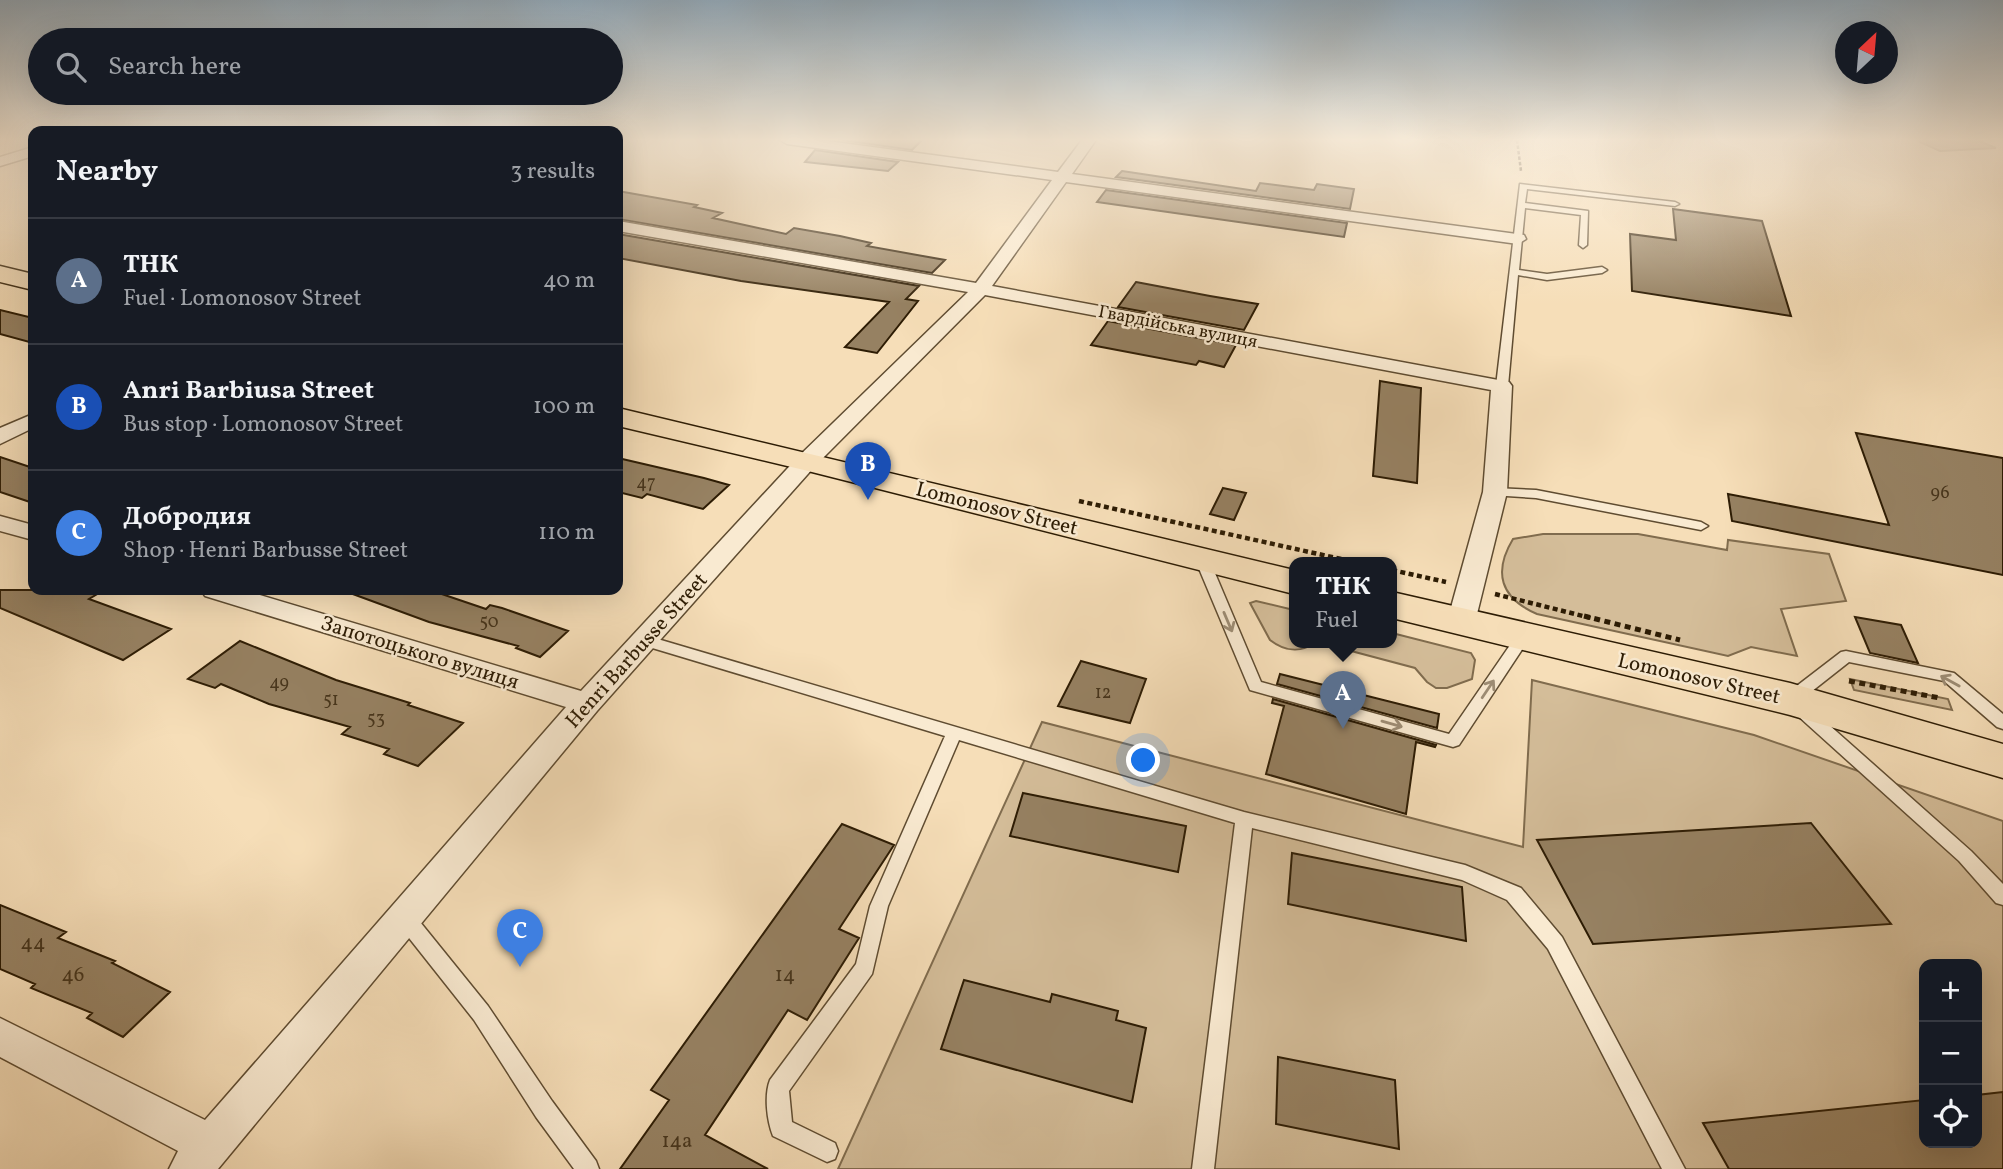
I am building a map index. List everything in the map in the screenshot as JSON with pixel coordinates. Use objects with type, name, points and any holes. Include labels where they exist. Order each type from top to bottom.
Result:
[{"type":"main road","points":[[0,274],[28,281]]},
{"type":"main road","name":"Lomonosov Street","points":[[623,418],[1289,581]]},
{"type":"main road","name":"Lomonosov Street","points":[[1397,605],[1466,605],[1524,636],[1806,687],[2003,761]]},
{"type":"street","name":"Henri Barbusse Street","points":[[201,1158],[643,640],[807,461],[981,289],[1049,195]]},
{"type":"street","points":[[1179,195],[1518,239]]},
{"type":"street","name":"Гвардійська вулиця","points":[[623,227],[981,289],[1502,386]]},
{"type":"street","points":[[1466,605],[1494,492],[1502,386]]},
{"type":"street","points":[[0,437],[28,423]]},
{"type":"street","points":[[0,523],[28,532]]},
{"type":"street","name":"Запотоцького вулиця","points":[[231,595],[587,703]]},
{"type":"street","points":[[0,1037],[201,1158]]},
{"type":"lane","points":[[1502,386],[1523,195]]},
{"type":"lane","points":[[1596,195],[1675,204]]},
{"type":"lane","points":[[1522,205],[1585,213],[1583,245]]},
{"type":"lane","points":[[1516,272],[1547,277],[1602,270]]},
{"type":"lane","points":[[1494,492],[1536,494],[1701,526]]},
{"type":"lane","points":[[1202,559],[1255,686],[1453,741],[1524,636]]},
{"type":"lane","points":[[643,640],[1244,819],[1465,873],[1514,894],[1555,943],[1674,1169]]},
{"type":"lane","points":[[2003,723],[1949,677],[1846,656],[1806,687],[2003,897]]},
{"type":"lane","points":[[827,1151],[781,1128],[778,1088],[865,968],[878,906],[954,733]]},
{"type":"lane","points":[[1203,1169],[1244,819]]},
{"type":"lane","points":[[405,918],[481,1013],[544,1109],[588,1169]]},
{"type":"path","points":[[1079,500],[1332,557]]},
{"type":"path","points":[[1397,572],[1466,605],[1686,641]]},
{"type":"path","points":[[1806,687],[1984,707]]},
{"type":"shaded area","points":[[1543,534],[1638,534],[1727,550],[1728,540],[1829,554],[1846,601],[1781,609],[1797,656],[1751,647],[1728,656],[1537,614],[1525,608],[1508,592],[1502,573],[1503,562],[1513,539]]},
{"type":"shaded area","points":[[1256,601],[1289,609],[1289,648],[1304,648],[1292,649],[1281,647],[1270,640],[1250,603]]},
{"type":"shaded area","points":[[1397,634],[1471,653],[1475,660],[1472,679],[1447,688],[1436,688],[1415,668],[1340,648],[1397,648]]},
{"type":"shaded area","points":[[1850,679],[1948,699],[1952,710],[1854,690]]},
{"type":"shaded area","points":[[1532,680],[1754,735],[2003,821],[2003,1169],[838,1169],[1042,722],[1523,847]]},
{"type":"building","points":[[623,195],[638,195],[697,205],[694,207],[722,213],[713,218],[786,234],[794,228],[871,243],[867,246],[945,260],[932,273],[623,220]]},
{"type":"building","points":[[1103,195],[1139,195],[1347,223],[1344,237],[1097,202]]},
{"type":"building","points":[[1244,195],[1353,195],[1350,209]]},
{"type":"building","points":[[1673,209],[1762,221],[1791,316],[1632,291],[1630,234],[1676,240]]},
{"type":"building","points":[[623,235],[919,286],[906,299],[918,301],[877,353],[845,347],[889,302],[741,281],[623,259]]},
{"type":"building","points":[[1136,282],[1258,304],[1244,330],[1118,307]]},
{"type":"building","points":[[0,310],[28,317],[28,342],[0,334]]},
{"type":"building","points":[[1108,321],[1236,345],[1224,367],[1199,361],[1196,365],[1091,345]]},
{"type":"building","points":[[1380,381],[1421,388],[1417,483],[1373,476]]},
{"type":"building","points":[[1856,433],[2003,458],[2003,575],[1732,521],[1728,494],[1889,525]]},
{"type":"building","points":[[0,457],[28,466],[28,501],[0,492]]},
{"type":"building","points":[[623,459],[729,485],[703,509],[647,494],[642,498],[623,493]]},
{"type":"building","points":[[1223,488],[1246,493],[1234,520],[1210,514]]},
{"type":"building","points":[[0,590],[28,590],[28,595],[96,595],[89,599],[171,629],[123,660],[0,608]]},
{"type":"building","points":[[355,595],[445,595],[486,609],[490,605],[502,608],[568,631],[540,657],[516,648],[518,646],[429,622]]},
{"type":"building","points":[[1855,617],[1901,625],[1918,663],[1870,653]]},
{"type":"building","points":[[240,641],[336,680],[463,723],[418,766],[384,754],[389,749],[342,734],[350,727],[269,704],[221,684],[215,688],[188,679]]},
{"type":"building","points":[[1081,661],[1146,679],[1130,723],[1058,706]]},
{"type":"building","points":[[1280,674],[1439,714],[1437,728],[1277,684]]},
{"type":"building","points":[[1273,699],[1436,745],[1435,747],[1416,742],[1406,814],[1266,774],[1284,706],[1272,703]]},
{"type":"building","points":[[1023,793],[1186,826],[1178,872],[1010,836]]},
{"type":"building","points":[[1811,823],[1891,924],[1593,944],[1537,840]]},
{"type":"building","points":[[842,824],[894,845],[839,929],[859,938],[807,1020],[788,1010],[705,1135],[768,1169],[620,1169],[669,1100],[651,1090]]},
{"type":"building","points":[[1292,853],[1462,887],[1466,941],[1288,904]]},
{"type":"building","points":[[0,905],[66,932],[58,938],[115,961],[112,963],[170,992],[123,1037],[87,1018],[92,1013],[31,988],[35,984],[0,969]]},
{"type":"building","points":[[964,980],[1050,1002],[1052,994],[1118,1011],[1116,1020],[1146,1028],[1132,1102],[941,1049]]},
{"type":"building","points":[[1278,1057],[1395,1080],[1399,1149],[1276,1124]]},
{"type":"building","points":[[2003,1092],[2003,1169],[1729,1169],[1703,1123],[1919,1101],[1919,1148],[1982,1148],[1982,1094]]},
{"type":"place","name":"Anri Barbiusa Street","points":[[868,500]]},
{"type":"place","name":"ТНК","points":[[1343,729]]},
{"type":"place","name":"Добродия","points":[[520,967]]}]
